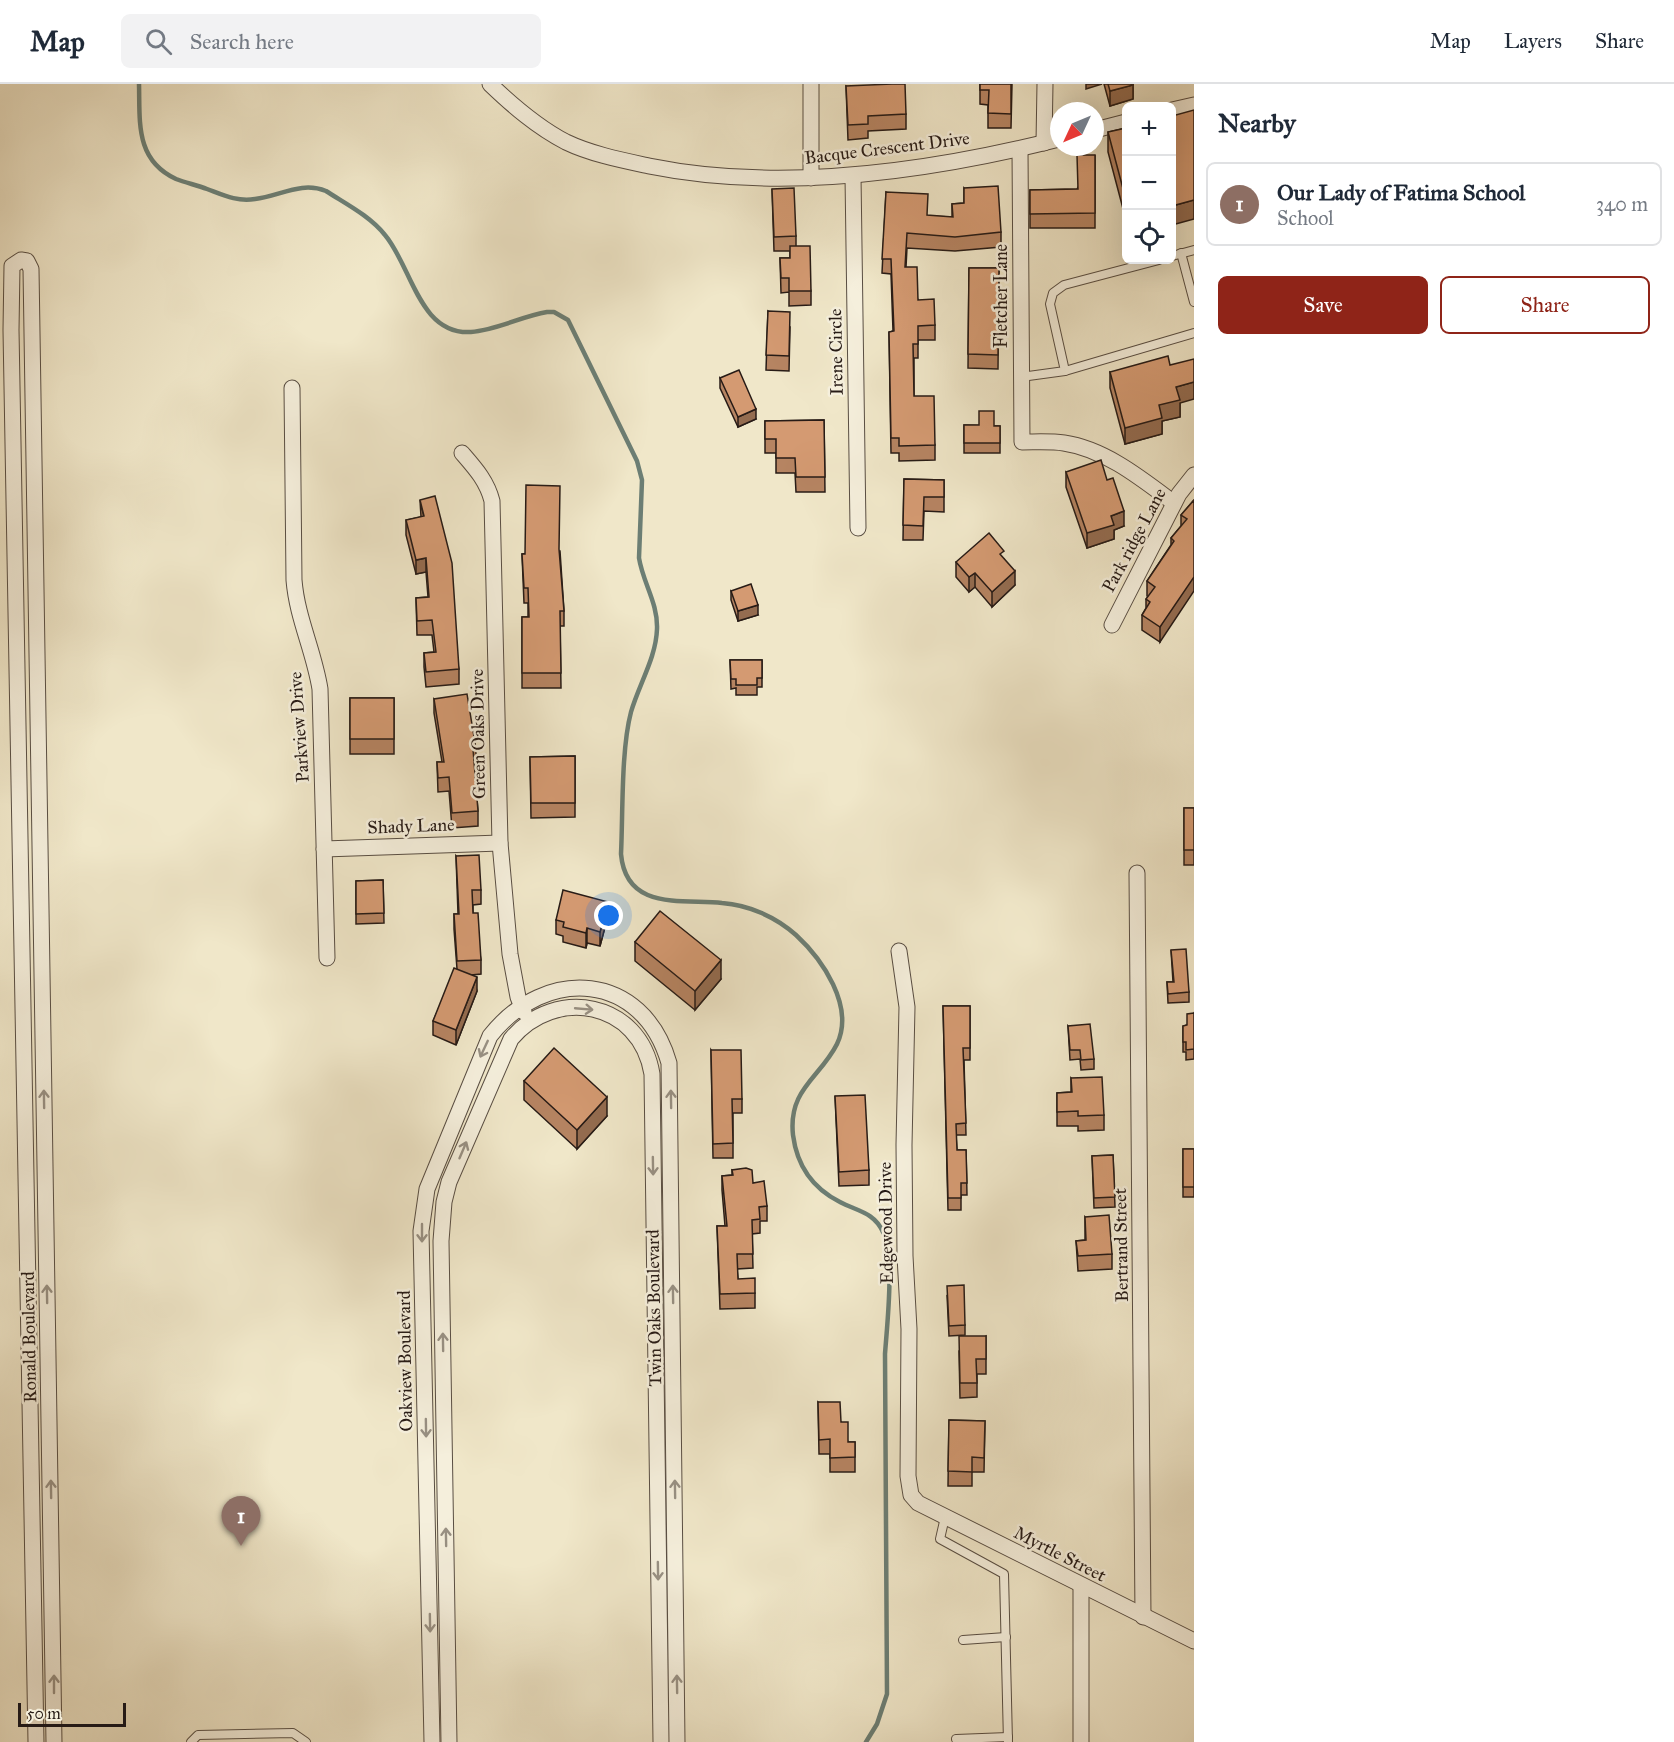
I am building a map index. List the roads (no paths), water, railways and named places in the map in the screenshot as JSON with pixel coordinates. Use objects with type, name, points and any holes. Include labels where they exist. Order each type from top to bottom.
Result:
[{"type":"street","name":"Bacque Crescent Drive","points":[[490,84],[514,108],[545,129],[585,150],[691,175],[752,179],[853,176],[1020,150],[1050,141]]},
{"type":"street","points":[[811,84],[811,178]]},
{"type":"street","points":[[1044,143],[1045,84]]},
{"type":"street","points":[[1176,109],[1194,105]]},
{"type":"street","points":[[1104,128],[1122,123]]},
{"type":"street","name":"Fletcher Lane","points":[[1020,150],[1022,442],[1065,443],[1094,453],[1132,472],[1174,503]]},
{"type":"street","name":"Irene Circle","points":[[853,176],[858,528]]},
{"type":"street","name":"Ronald Boulevard","points":[[36,1742],[14,474],[12,267],[21,260],[27,261],[31,269],[54,1742]]},
{"type":"street","name":"Parkview Drive","points":[[292,388],[294,580],[296,604],[320,689],[327,958]]},
{"type":"street","name":"Green Oaks Drive","points":[[462,453],[483,477],[489,487],[492,501],[500,843],[510,954],[521,1005],[528,1020]]},
{"type":"street","points":[[14,474],[34,473]]},
{"type":"street","name":"Park ridge Lane","points":[[1112,625],[1174,503],[1194,475]]},
{"type":"street","points":[[18,703],[38,702]]},
{"type":"street","name":"Shady Lane","points":[[324,849],[500,843]]},
{"type":"street","name":"Bertrand Street","points":[[1137,873],[1143,1617]]},
{"type":"street","points":[[21,931],[42,931]]},
{"type":"street","name":"Edgewood Drive","points":[[899,951],[907,1007],[905,1233],[909,1329],[908,1476],[911,1495]]},
{"type":"street","name":"Twin Oaks Boulevard","points":[[521,1005],[543,994],[565,987],[585,988],[609,994],[627,1002],[651,1023],[659,1035],[669,1064],[677,1742]]},
{"type":"street","name":"Oakview Boulevard","points":[[432,1742],[422,1218],[428,1189],[483,1050],[503,1020],[521,1005]]},
{"type":"street","name":"Twin Oaks Boulevard","points":[[528,1020],[560,1009],[578,1007],[601,1011],[611,1015],[630,1029],[641,1042],[650,1061],[661,1742]]},
{"type":"street","points":[[449,1742],[443,1211],[449,1182],[504,1051],[528,1020]]},
{"type":"street","points":[[26,1167],[45,1167]]},
{"type":"street","points":[[30,1397],[49,1397]]},
{"type":"street","name":"Myrtle Street","points":[[911,1495],[918,1503],[1081,1587],[1194,1641]]},
{"type":"street","points":[[1081,1587],[1081,1742]]},
{"type":"street","points":[[34,1626],[53,1626]]},
{"type":"lane","points":[[1176,255],[1194,250]]},
{"type":"lane","points":[[1181,253],[1194,302]]},
{"type":"lane","points":[[1065,371],[1050,304],[1053,293],[1064,285],[1144,264]]},
{"type":"lane","points":[[1021,377],[1065,371],[1194,333]]},
{"type":"lane","points":[[945,1516],[940,1539],[1004,1574],[1008,1740],[956,1739]]},
{"type":"lane","points":[[963,1640],[1006,1637]]},
{"type":"lane","points":[[191,1742],[198,1735],[293,1733],[306,1742]]},
{"type":"waterway","points":[[139,84],[140,126],[147,151],[163,171],[176,179],[242,200],[299,188],[317,188],[326,191],[379,228],[394,248],[428,311],[439,323],[453,330],[481,331],[547,312],[554,312],[568,320],[637,461],[642,480],[639,558],[653,602],[657,629],[654,650],[634,702],[628,727],[623,782],[621,854],[625,872],[633,885],[658,898],[732,904],[762,913],[796,935],[816,957],[833,984],[839,999],[842,1014],[841,1029],[837,1044],[830,1056],[807,1085],[795,1106],[793,1119],[795,1146],[802,1166],[814,1183],[830,1196],[875,1220],[887,1243],[889,1258],[885,1354],[887,1694],[877,1724],[866,1742]]},
{"type":"place","name":"Our Lady of Fatima School","points":[[241,1546]]}]
